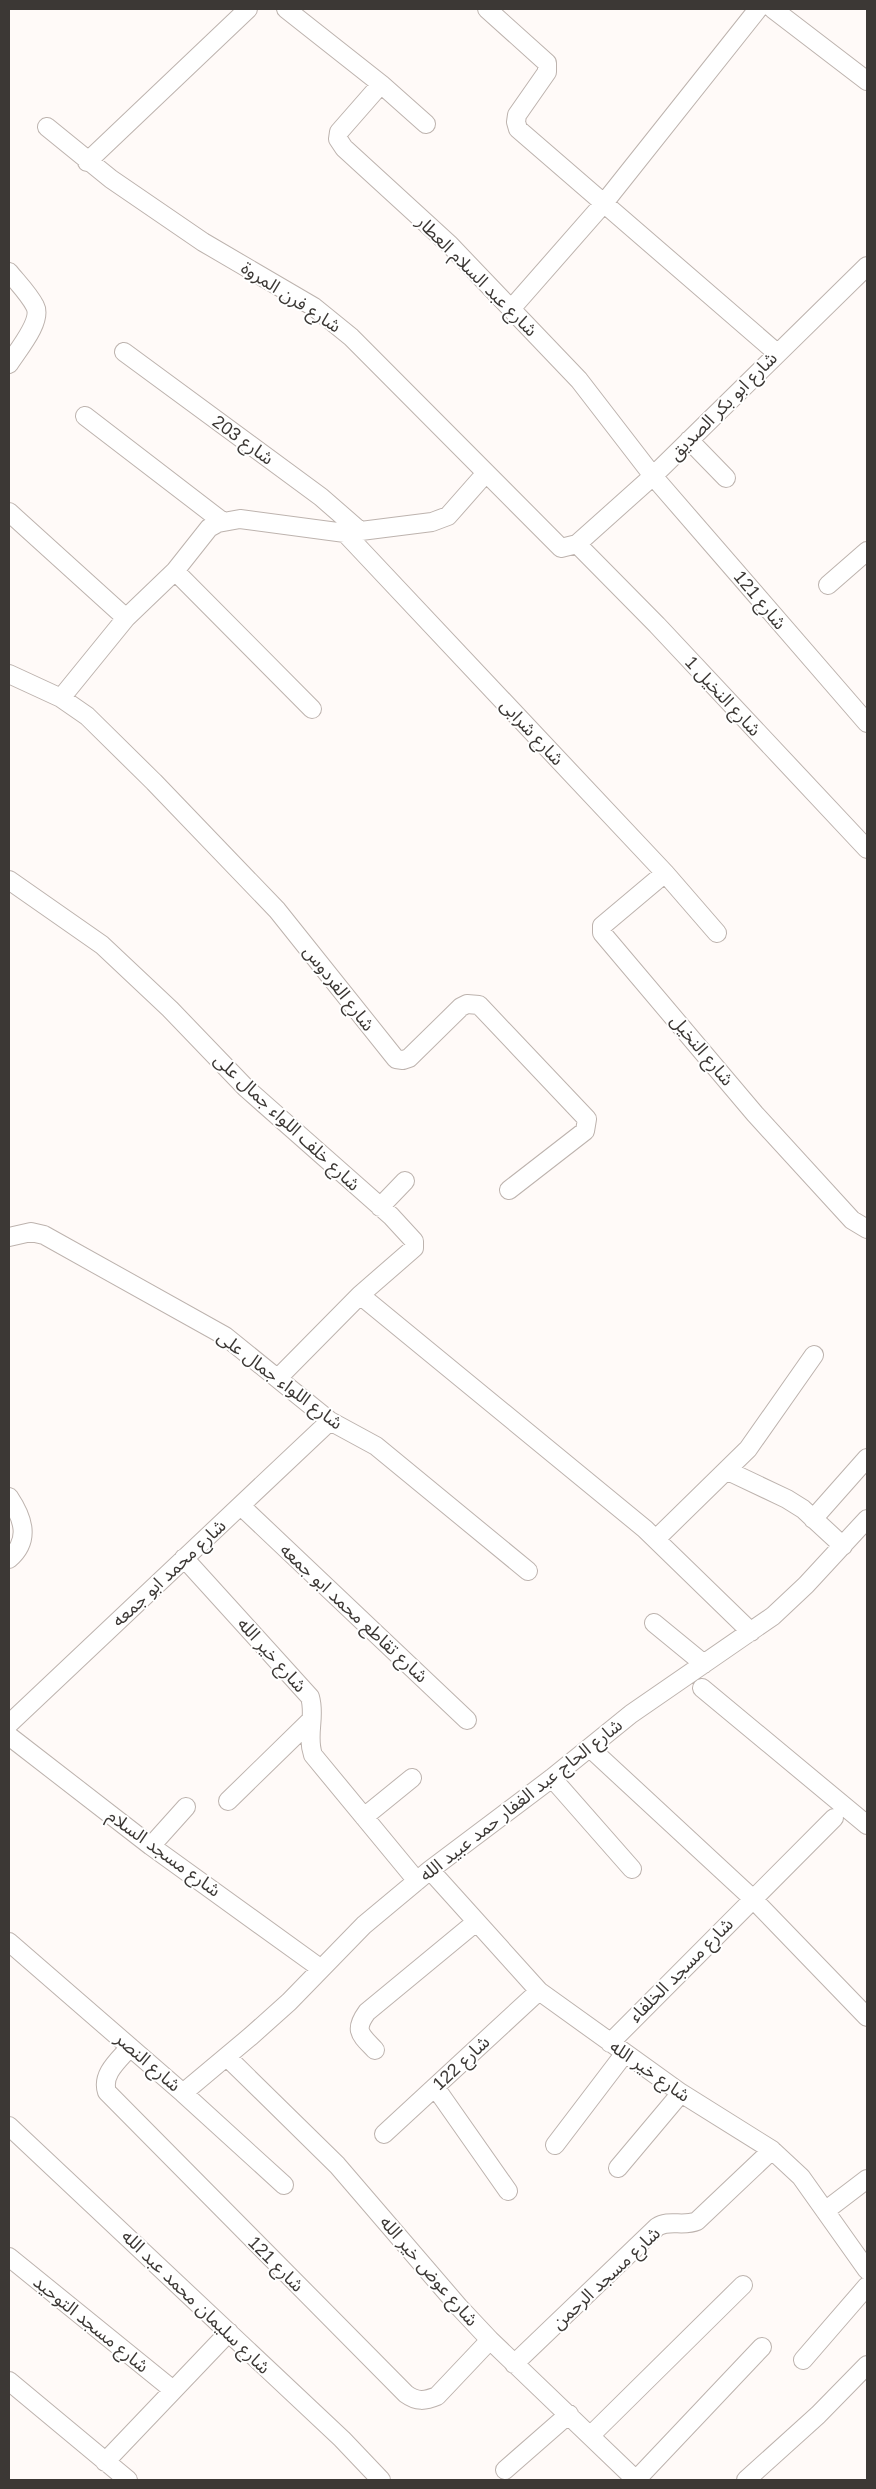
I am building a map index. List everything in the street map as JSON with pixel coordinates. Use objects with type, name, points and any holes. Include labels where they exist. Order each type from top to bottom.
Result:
[{"type":"street","points":[[87,162],[248,9]]},
{"type":"street","points":[[286,9],[381,84],[426,124]]},
{"type":"street","points":[[487,9],[547,63],[547,72],[517,115],[518,129],[777,353]]},
{"type":"street","points":[[511,309],[604,203],[758,9]]},
{"type":"street","points":[[773,9],[867,81]]},
{"type":"street","name":"شارع عبد السلام العطار","points":[[381,84],[339,132],[338,139],[344,148],[450,245],[579,380],[653,476]]},
{"type":"street","name":"شارع فرن المروة","points":[[47,127],[87,162],[203,242],[314,307],[351,338],[558,547],[566,549],[577,544]]},
{"type":"street","points":[[9,272],[36,306],[37,314],[35,323],[9,364]]},
{"type":"street","name":"شارع ابو بكر الصديق","points":[[577,544],[653,476],[777,353],[864,276]]},
{"type":"street","name":"شارع 203","points":[[124,352],[321,497],[352,532]]},
{"type":"street","points":[[86,416],[223,522]]},
{"type":"street","points":[[689,440],[726,478]]},
{"type":"street","points":[[61,698],[126,618],[175,571],[209,528],[223,522],[240,520],[352,532],[440,520],[454,510],[485,474]]},
{"type":"street","name":"شارع 121","points":[[653,476],[867,723]]},
{"type":"street","points":[[9,512],[126,618]]},
{"type":"street","name":"شارع شرابى","points":[[352,532],[665,873],[717,933]]},
{"type":"street","name":"شارع النخيل 1","points":[[577,544],[657,625],[867,849]]},
{"type":"street","points":[[828,585],[867,551]]},
{"type":"street","points":[[175,571],[312,710]]},
{"type":"street","name":"شارع الفردوس","points":[[9,674],[61,698],[87,716],[277,910],[396,1059],[409,1058],[461,1007],[467,1004],[479,1006],[585,1115],[588,1123],[585,1131],[509,1190]]},
{"type":"street","name":"شارع النخيل","points":[[665,873],[602,926],[602,933],[755,1114],[852,1220],[867,1229]]},
{"type":"street","name":"شارع خلف اللواء جمال على","points":[[9,880],[102,945],[170,1009],[246,1088],[380,1207],[412,1238],[415,1246],[360,1295],[278,1378]]},
{"type":"street","points":[[380,1207],[405,1181]]},
{"type":"street","name":"شارع اللواء جمال على","points":[[9,1237],[31,1232],[44,1235],[225,1336],[330,1421],[376,1446],[528,1571]]},
{"type":"street","points":[[360,1295],[656,1539],[751,1632]]},
{"type":"street","points":[[656,1539],[728,1471],[748,1449],[814,1355]]},
{"type":"street","name":"شارع محمد ابو جمعه","points":[[9,1724],[330,1421]]},
{"type":"street","points":[[813,1519],[867,1458]]},
{"type":"street","points":[[728,1471],[787,1499],[843,1546]]},
{"type":"street","points":[[9,1497],[23,1522],[24,1539],[16,1554],[9,1560]]},
{"type":"street","name":"شارع تقاطع محمد ابو جمعه","points":[[241,1506],[467,1720]]},
{"type":"street","name":"شارع الحاج عبد الغفار حمد عبيد الله","points":[[183,2093],[227,2057],[288,2002],[364,1925],[424,1876],[552,1778],[631,1714],[773,1616],[793,1598],[867,1519]]},
{"type":"street","name":"شارع خير الله","points":[[184,1558],[310,1697],[314,1710],[310,1721],[309,1745],[313,1756],[364,1818],[424,1876],[476,1922],[538,1992],[681,2093],[772,2150],[801,2177],[867,2270]]},
{"type":"street","points":[[654,1623],[704,1664]]},
{"type":"street","points":[[702,1688],[867,1825]]},
{"type":"street","points":[[228,1801],[310,1721]]},
{"type":"street","name":"شارع مسجد السلام","points":[[9,1736],[151,1846],[320,1968]]},
{"type":"street","points":[[590,1748],[752,1898],[867,2017]]},
{"type":"street","points":[[364,1818],[412,1778]]},
{"type":"street","points":[[552,1778],[632,1868]]},
{"type":"street","points":[[151,1846],[186,1807]]},
{"type":"street","name":"شارع مسجد الخلفاء","points":[[610,2042],[834,1818]]},
{"type":"street","points":[[375,2050],[360,2034],[361,2020],[367,2012],[476,1922]]},
{"type":"street","name":"شارع النصر","points":[[9,1942],[183,2093],[284,2185]]},
{"type":"street","name":"شارع 122","points":[[384,2134],[538,1992]]},
{"type":"street","name":"شارع 121","points":[[130,2047],[107,2074],[104,2083],[107,2092],[406,2394],[415,2400],[427,2400],[437,2396],[490,2340]]},
{"type":"street","points":[[555,2145],[625,2053]]},
{"type":"street","name":"شارع عوض خير الله","points":[[227,2057],[337,2166],[490,2340],[591,2435],[628,2478]]},
{"type":"street","points":[[435,2087],[508,2191]]},
{"type":"street","points":[[618,2168],[681,2093]]},
{"type":"street","name":"شارع سليمان محمد عبد الله","points":[[9,2126],[342,2439],[381,2480]]},
{"type":"street","name":"شارع مسجد الرحمن","points":[[514,2364],[657,2227],[668,2223],[683,2225],[697,2221],[772,2150]]},
{"type":"street","points":[[825,2211],[867,2179]]},
{"type":"street","name":"شارع مسجد التوحيد","points":[[9,2257],[173,2390]]},
{"type":"street","points":[[591,2435],[744,2285]]},
{"type":"street","points":[[802,2360],[867,2286]]},
{"type":"street","points":[[105,2462],[229,2332]]},
{"type":"street","points":[[628,2478],[762,2347]]},
{"type":"street","points":[[746,2480],[818,2414],[867,2365]]},
{"type":"street","points":[[9,2381],[128,2480]]},
{"type":"street","points":[[505,2470],[569,2414]]}]
